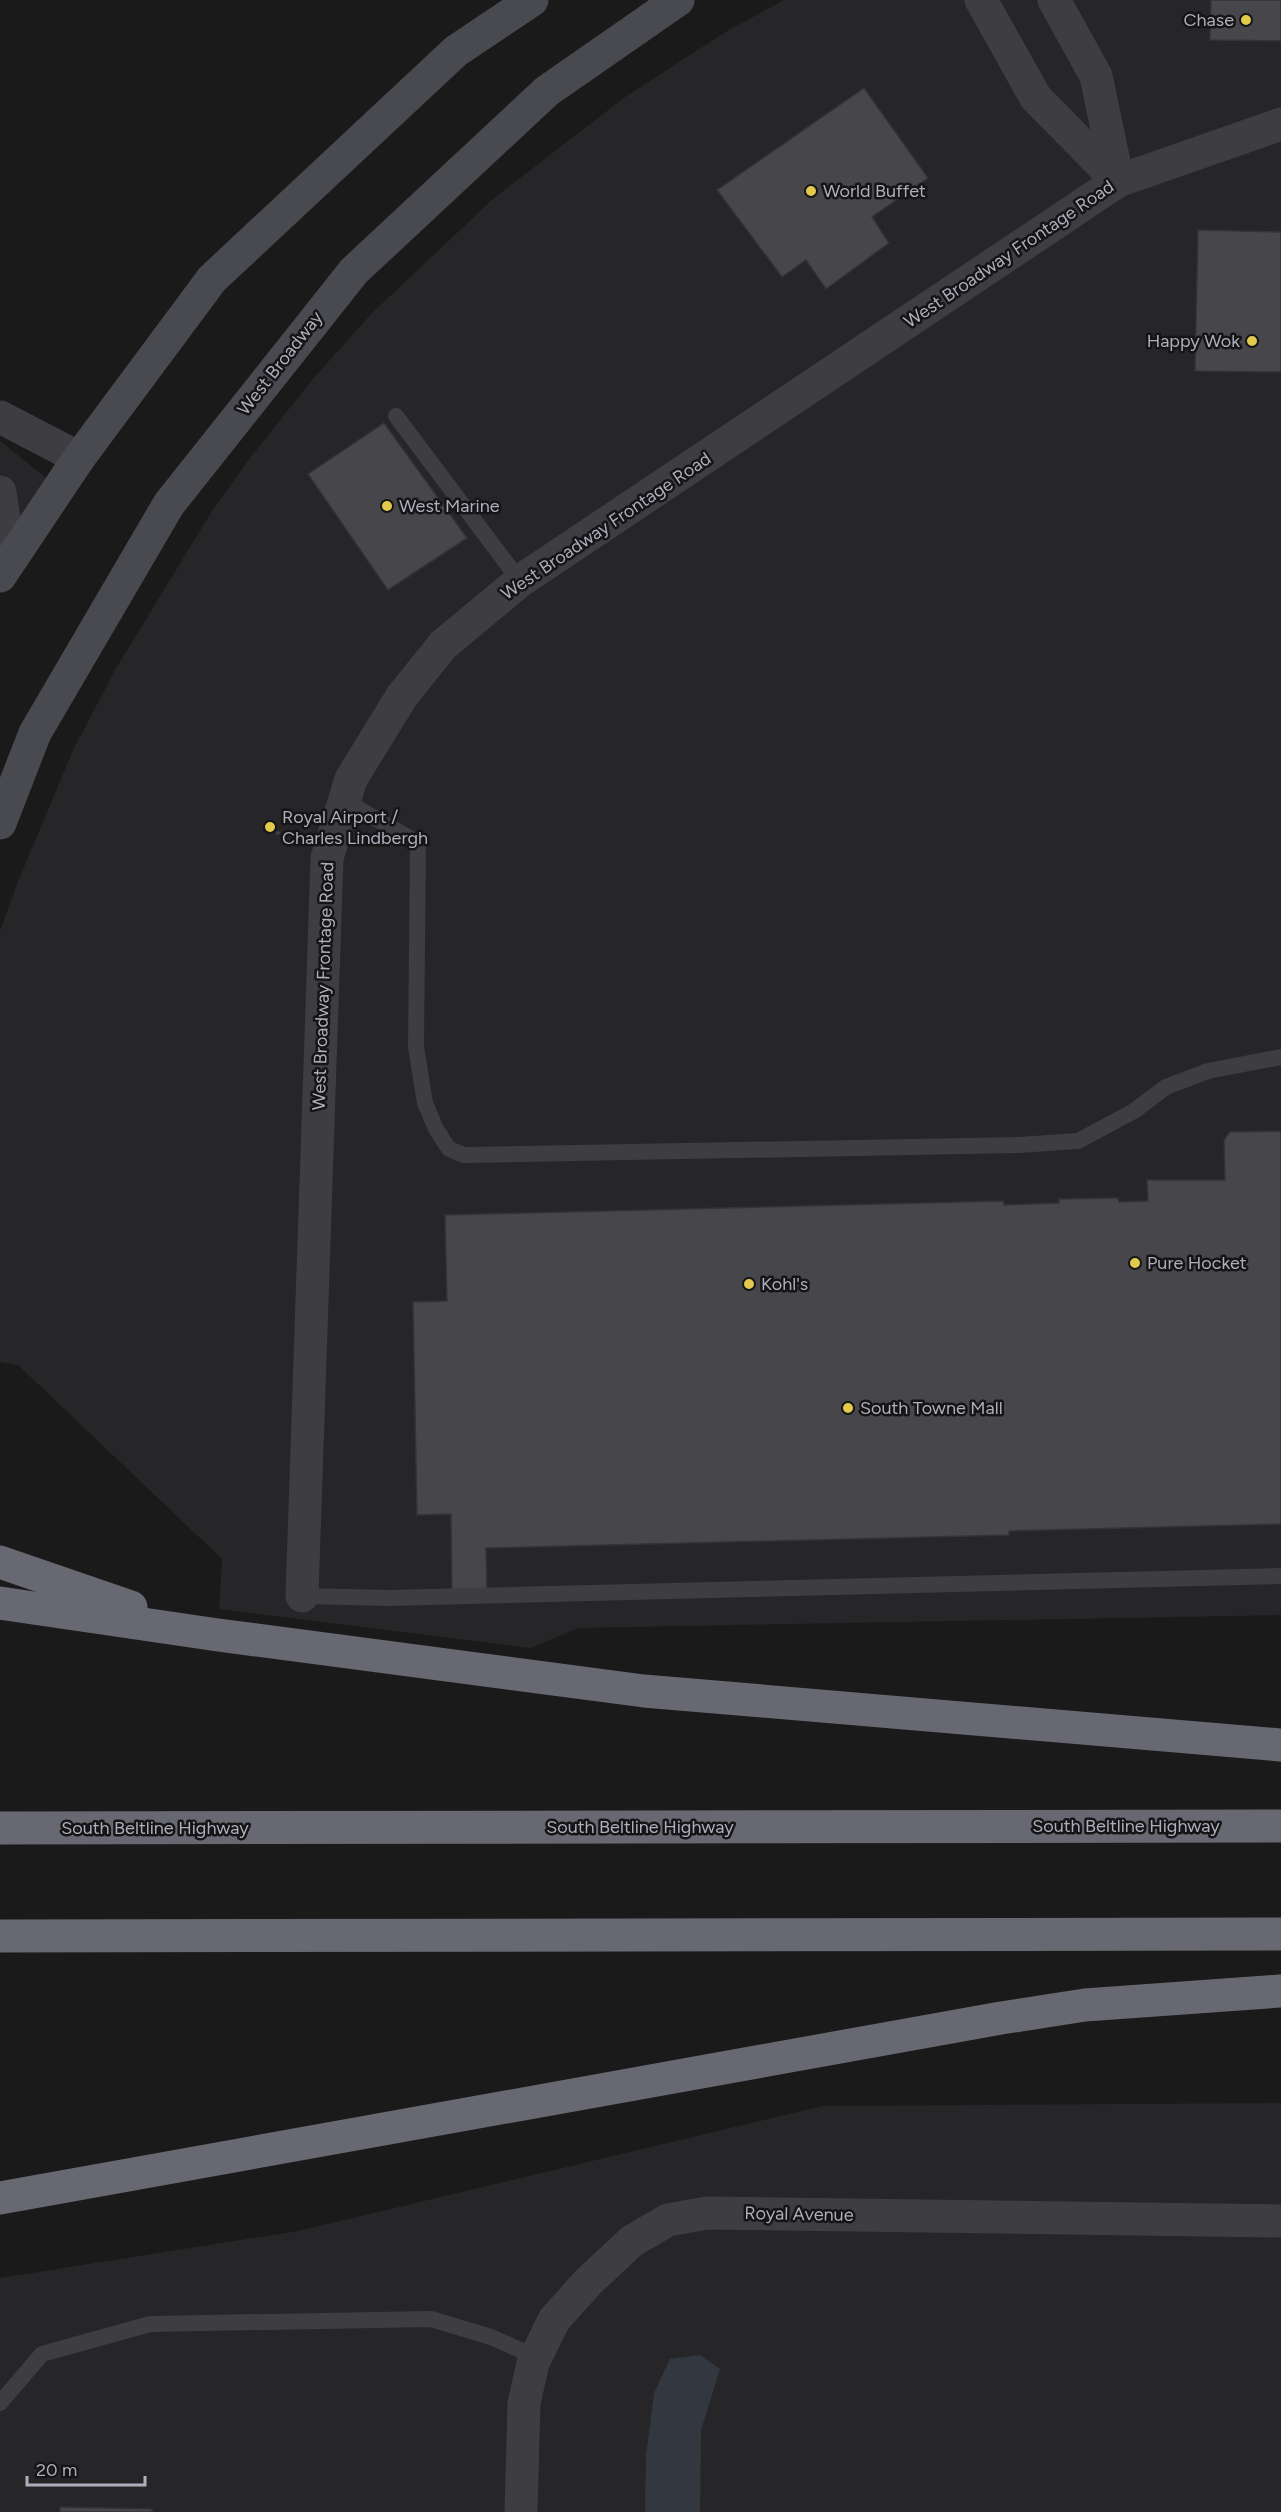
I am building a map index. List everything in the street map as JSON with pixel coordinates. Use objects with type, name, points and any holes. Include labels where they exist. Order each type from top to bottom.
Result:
[{"type":"highway","points":[[0,1562],[218,1635]]},
{"type":"highway","points":[[0,1603],[218,1635],[644,1691],[1281,1745]]},
{"type":"highway","name":"South Beltline Highway","points":[[0,1828],[1281,1826]]},
{"type":"highway","points":[[0,1936],[1281,1934]]},
{"type":"highway","points":[[0,2198],[1000,2018],[1085,2005],[1281,1991]]},
{"type":"street","points":[[5,568],[79,458],[212,279],[456,51],[532,0]]},
{"type":"street","name":"West Broadway","points":[[0,823],[35,733],[169,504],[354,271],[547,91],[678,0]]},
{"type":"street","points":[[981,0],[1036,98],[1118,181]]},
{"type":"street","points":[[1054,0],[1096,76],[1118,181]]},
{"type":"street","name":"West Broadway Frontage Road","points":[[302,1596],[327,858],[351,779],[398,703],[443,645],[520,581],[1118,181],[1281,124]]},
{"type":"street","points":[[0,417],[79,458]]},
{"type":"street","points":[[0,492],[5,568]]},
{"type":"street","name":"Royal Avenue","points":[[521,2512],[524,2403],[536,2357],[554,2320],[588,2282],[632,2241],[668,2220],[707,2213],[1281,2221]]},
{"type":"lane","points":[[396,416],[520,581]]},
{"type":"lane","points":[[345,801],[418,843],[416,1047],[425,1103],[436,1129],[449,1149],[464,1155],[1019,1145],[1078,1141],[1134,1111],[1166,1087],[1208,1071],[1281,1057]]},
{"type":"lane","points":[[302,1596],[390,1598],[1281,1576]]},
{"type":"lane","points":[[0,2403],[42,2354],[150,2324],[431,2319],[491,2337],[536,2357]]},
{"type":"shaded area","name":"South Towne Mall","points":[[784,0],[1281,0],[1281,1615],[578,1628],[531,1648],[219,1609],[222,1559],[18,1365],[0,1362],[0,931],[17,884],[73,750],[115,670],[212,511],[250,458],[312,380],[372,313],[494,198],[625,97],[727,31]]},
{"type":"shaded area","points":[[0,441],[55,485],[0,575]]},
{"type":"shaded area","points":[[1281,2103],[1281,2512],[0,2512],[0,2278],[298,2231],[823,2106]]},
{"type":"shaded area","points":[[700,2355],[720,2369],[701,2430],[700,2512],[645,2512],[646,2456],[654,2393],[670,2359]]},
{"type":"building","name":"Chase","points":[[1211,0],[1281,0],[1281,41],[1210,40]]},
{"type":"building","points":[[864,88],[928,178],[872,217],[889,243],[826,289],[806,260],[782,277],[717,190]]},
{"type":"building","points":[[1198,230],[1281,232],[1281,372],[1195,371]]},
{"type":"building","name":"West Marine","points":[[384,423],[467,538],[388,590],[308,474]]},
{"type":"building","name":"South Towne Mall","points":[[1281,1131],[1281,1524],[1009,1531],[1009,1535],[486,1548],[487,1591],[452,1592],[451,1514],[417,1515],[413,1302],[447,1301],[445,1215],[1003,1201],[1004,1205],[1059,1203],[1059,1199],[1118,1198],[1119,1202],[1148,1201],[1147,1180],[1225,1180],[1224,1140],[1230,1132]]},
{"type":"building","points":[[60,2507],[152,2509],[152,2512],[60,2512]]},
{"type":"place","name":"Chase","points":[[1246,20]]},
{"type":"place","name":"World Buffet","points":[[811,191]]},
{"type":"place","name":"Happy Wok","points":[[1252,341]]},
{"type":"place","name":"West Marine","points":[[387,506]]},
{"type":"place","name":"Royal Airport / Charles Lindbergh","points":[[270,827]]},
{"type":"place","name":"Pure Hocket","points":[[1135,1263]]},
{"type":"place","name":"Kohl's","points":[[749,1284]]},
{"type":"place","name":"South Towne Mall","points":[[848,1408]]}]
